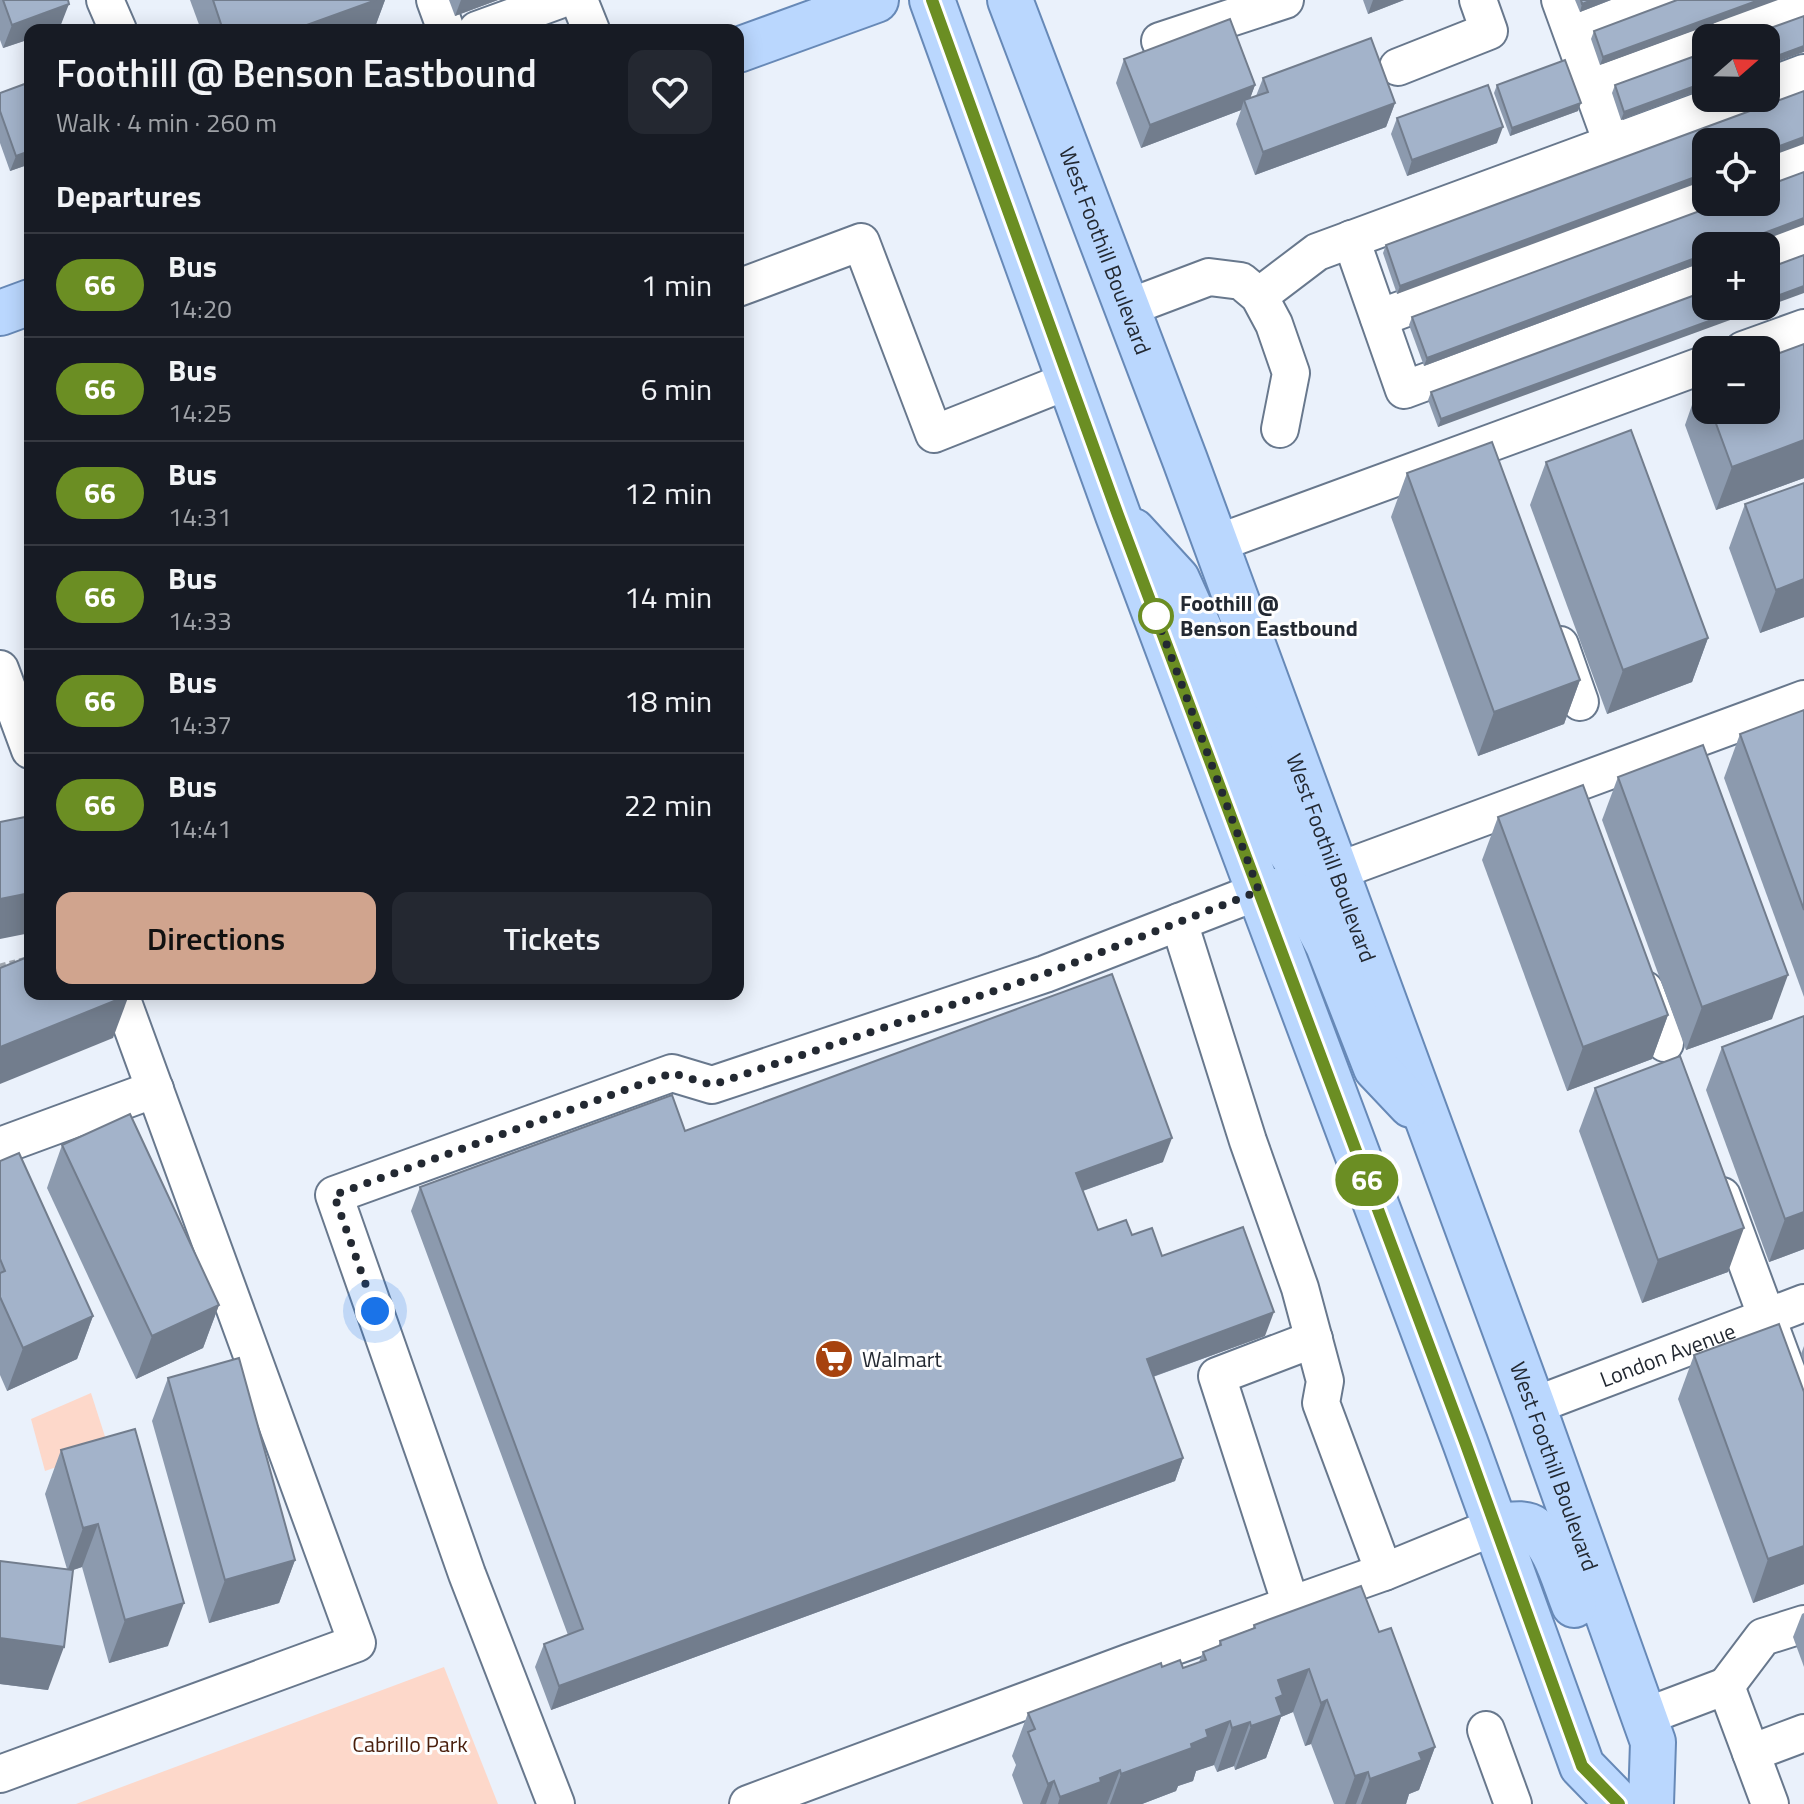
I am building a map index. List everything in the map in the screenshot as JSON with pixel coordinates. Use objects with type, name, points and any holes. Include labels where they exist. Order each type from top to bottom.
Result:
[{"type":"main road","points":[[744,48],[876,0]]},
{"type":"main road","points":[[932,0],[1118,515],[1496,1526],[1582,1766],[1619,1804]]},
{"type":"main road","name":"West Foothill Boulevard","points":[[1010,0],[1430,1124],[1653,1742],[1651,1804]]},
{"type":"main road","points":[[0,313],[24,304]]},
{"type":"main road","points":[[1118,515],[1177,579],[1219,672],[1284,841],[1295,862],[1317,873],[1335,872]]},
{"type":"main road","points":[[1259,891],[1283,891],[1303,898],[1328,945],[1376,1068],[1430,1124]]},
{"type":"main road","points":[[1496,1526],[1532,1527],[1553,1552],[1604,1678],[1644,1717]]},
{"type":"street","points":[[105,0],[115,24]]},
{"type":"street","points":[[435,0],[444,24]]},
{"type":"street","points":[[493,24],[559,0]]},
{"type":"street","points":[[579,0],[589,24]]},
{"type":"street","points":[[1160,41],[1285,0]]},
{"type":"street","points":[[1398,67],[1489,31],[1478,0]]},
{"type":"street","points":[[1612,143],[1566,16],[1656,0]]},
{"type":"street","points":[[1761,24],[1804,8]]},
{"type":"street","points":[[1592,87],[1692,50]]},
{"type":"street","points":[[1780,82],[1804,73]]},
{"type":"street","points":[[1259,296],[1317,252],[1697,112]]},
{"type":"street","points":[[1780,170],[1804,161]]},
{"type":"street","points":[[1379,318],[1692,202]]},
{"type":"street","points":[[1351,239],[1404,390],[1692,283]]},
{"type":"street","points":[[744,286],[861,242],[934,434],[1070,380]]},
{"type":"street","points":[[1780,251],[1804,242]]},
{"type":"street","points":[[1127,308],[1209,277],[1241,281],[1259,296],[1274,324],[1291,373],[1280,429]]},
{"type":"street","points":[[1780,337],[1804,328]]},
{"type":"street","points":[[1215,544],[1491,459],[1692,370]]},
{"type":"street","points":[[1549,616],[1580,702]]},
{"type":"street","points":[[0,669],[24,734]]},
{"type":"street","points":[[1335,872],[1576,800],[1804,699]]},
{"type":"street","points":[[556,1804],[467,1574],[334,1195],[672,1073],[712,1085],[1045,974],[1259,891]]},
{"type":"street","points":[[1179,922],[1248,1141],[1300,1288],[1325,1381],[1321,1403],[1384,1572]]},
{"type":"street","points":[[1633,957],[1665,1043]]},
{"type":"street","points":[[0,1774],[357,1643],[122,1000]]},
{"type":"street","points":[[0,1146],[155,1089]]},
{"type":"street","points":[[1709,1161],[1804,1418]]},
{"type":"street","name":"London Avenue","points":[[1533,1406],[1804,1303]]},
{"type":"street","points":[[1291,1605],[1217,1376],[1314,1339]]},
{"type":"street","points":[[748,1804],[1130,1662],[1384,1572],[1496,1526]]},
{"type":"street","points":[[1644,1717],[1726,1686],[1763,1637],[1804,1624]]},
{"type":"street","points":[[1726,1686],[1770,1804]]},
{"type":"street","points":[[1486,1730],[1507,1802]]},
{"type":"street","points":[[1751,1753],[1804,1733]]},
{"type":"path","points":[[0,966],[24,960]]},
{"type":"green space","points":[[91,1393],[109,1449],[45,1471],[31,1419]]},
{"type":"green space","name":"Cabrillo Park","points":[[444,1667],[498,1804],[76,1804]]},
{"type":"building","points":[[3,0],[68,0],[69,4],[12,25]]},
{"type":"building","points":[[213,0],[376,0],[310,24],[221,24]]},
{"type":"building","points":[[1677,0],[1759,0],[1603,57],[1594,31]]},
{"type":"building","points":[[1804,16],[1804,46],[1780,55],[1780,25]]},
{"type":"building","points":[[1230,19],[1255,85],[1150,125],[1124,59]]},
{"type":"building","points":[[1371,38],[1395,103],[1263,152],[1244,100],[1268,92],[1263,78]]},
{"type":"building","points":[[1692,57],[1692,87],[1624,112],[1615,85]]},
{"type":"building","points":[[1565,60],[1581,103],[1512,128],[1497,85]]},
{"type":"building","points":[[24,84],[24,153],[16,156],[0,111],[0,93]]},
{"type":"building","points":[[1488,85],[1503,127],[1412,160],[1397,118]]},
{"type":"building","points":[[1804,91],[1804,137],[1780,146],[1780,128],[1704,128],[1747,112],[1780,112],[1780,100]]},
{"type":"building","points":[[1692,132],[1692,178],[1400,286],[1386,245]]},
{"type":"building","points":[[1804,172],[1804,218],[1766,232],[1692,232],[1692,259],[1427,358],[1412,317],[1692,214],[1780,216],[1780,181]]},
{"type":"building","points":[[1804,255],[1804,286],[1780,295],[1780,264]]},
{"type":"building","points":[[1692,296],[1692,320],[1712,320],[1441,419],[1431,392]]},
{"type":"building","points":[[1804,344],[1804,440],[1732,467],[1716,424],[1780,424],[1780,353]]},
{"type":"building","points":[[1631,430],[1708,638],[1623,670],[1546,462]]},
{"type":"building","points":[[1492,442],[1580,680],[1494,712],[1407,473]]},
{"type":"building","points":[[1804,483],[1804,579],[1776,590],[1745,504]]},
{"type":"building","points":[[1804,710],[1804,910],[1740,734]]},
{"type":"building","points":[[1703,745],[1788,975],[1702,1007],[1618,777]]},
{"type":"building","points":[[1583,785],[1668,1015],[1583,1047],[1498,817]]},
{"type":"building","points":[[24,817],[24,894],[0,899],[0,822]]},
{"type":"building","points":[[24,958],[24,1000],[117,1000],[0,1047],[0,968]]},
{"type":"building","name":"Walmart","points":[[1112,974],[1172,1138],[1076,1173],[1098,1230],[1126,1220],[1132,1235],[1152,1228],[1162,1256],[1243,1227],[1274,1312],[1147,1359],[1183,1458],[559,1686],[544,1644],[583,1629],[420,1187],[672,1095],[685,1131]]},
{"type":"building","points":[[1804,1016],[1804,1212],[1785,1219],[1722,1047]]},
{"type":"building","points":[[1680,1056],[1744,1228],[1658,1260],[1595,1088]]},
{"type":"building","points":[[130,1114],[219,1305],[152,1336],[62,1145]]},
{"type":"building","points":[[19,1153],[93,1316],[23,1348],[0,1297],[0,1273],[5,1271],[0,1259],[0,1161]]},
{"type":"building","points":[[1779,1324],[1804,1392],[1804,1546],[1768,1559],[1694,1355]]},
{"type":"building","points":[[239,1358],[295,1560],[225,1580],[168,1378]]},
{"type":"building","points":[[135,1429],[184,1603],[125,1620],[98,1524],[83,1528],[61,1450]]},
{"type":"building","points":[[0,1561],[73,1570],[64,1647],[0,1638]]},
{"type":"building","points":[[1361,1586],[1379,1632],[1391,1628],[1435,1747],[1419,1753],[1422,1760],[1370,1779],[1368,1772],[1355,1776],[1327,1700],[1321,1703],[1309,1669],[1278,1680],[1283,1695],[1276,1698],[1282,1715],[1251,1726],[1250,1722],[1232,1728],[1230,1721],[1206,1730],[1208,1737],[1191,1744],[1192,1748],[1121,1774],[1120,1770],[1100,1778],[1101,1782],[1060,1797],[1054,1781],[1048,1784],[1028,1732],[1035,1729],[1028,1713],[1161,1663],[1162,1667],[1180,1660],[1183,1668],[1206,1660],[1203,1652],[1221,1645],[1220,1641],[1255,1628],[1254,1625]]},
{"type":"bus line","name":"66","points":[[932,0],[1118,515],[1465,1442],[1582,1766],[1619,1804]]},
{"type":"place","name":"Foothill @ Benson Eastbound","points":[[1156,616]]},
{"type":"place","name":"Walmart","points":[[834,1359]]},
{"type":"route","points":[[375,1311],[334,1195],[672,1073],[712,1085],[1045,974],[1259,891],[1156,616]]}]
